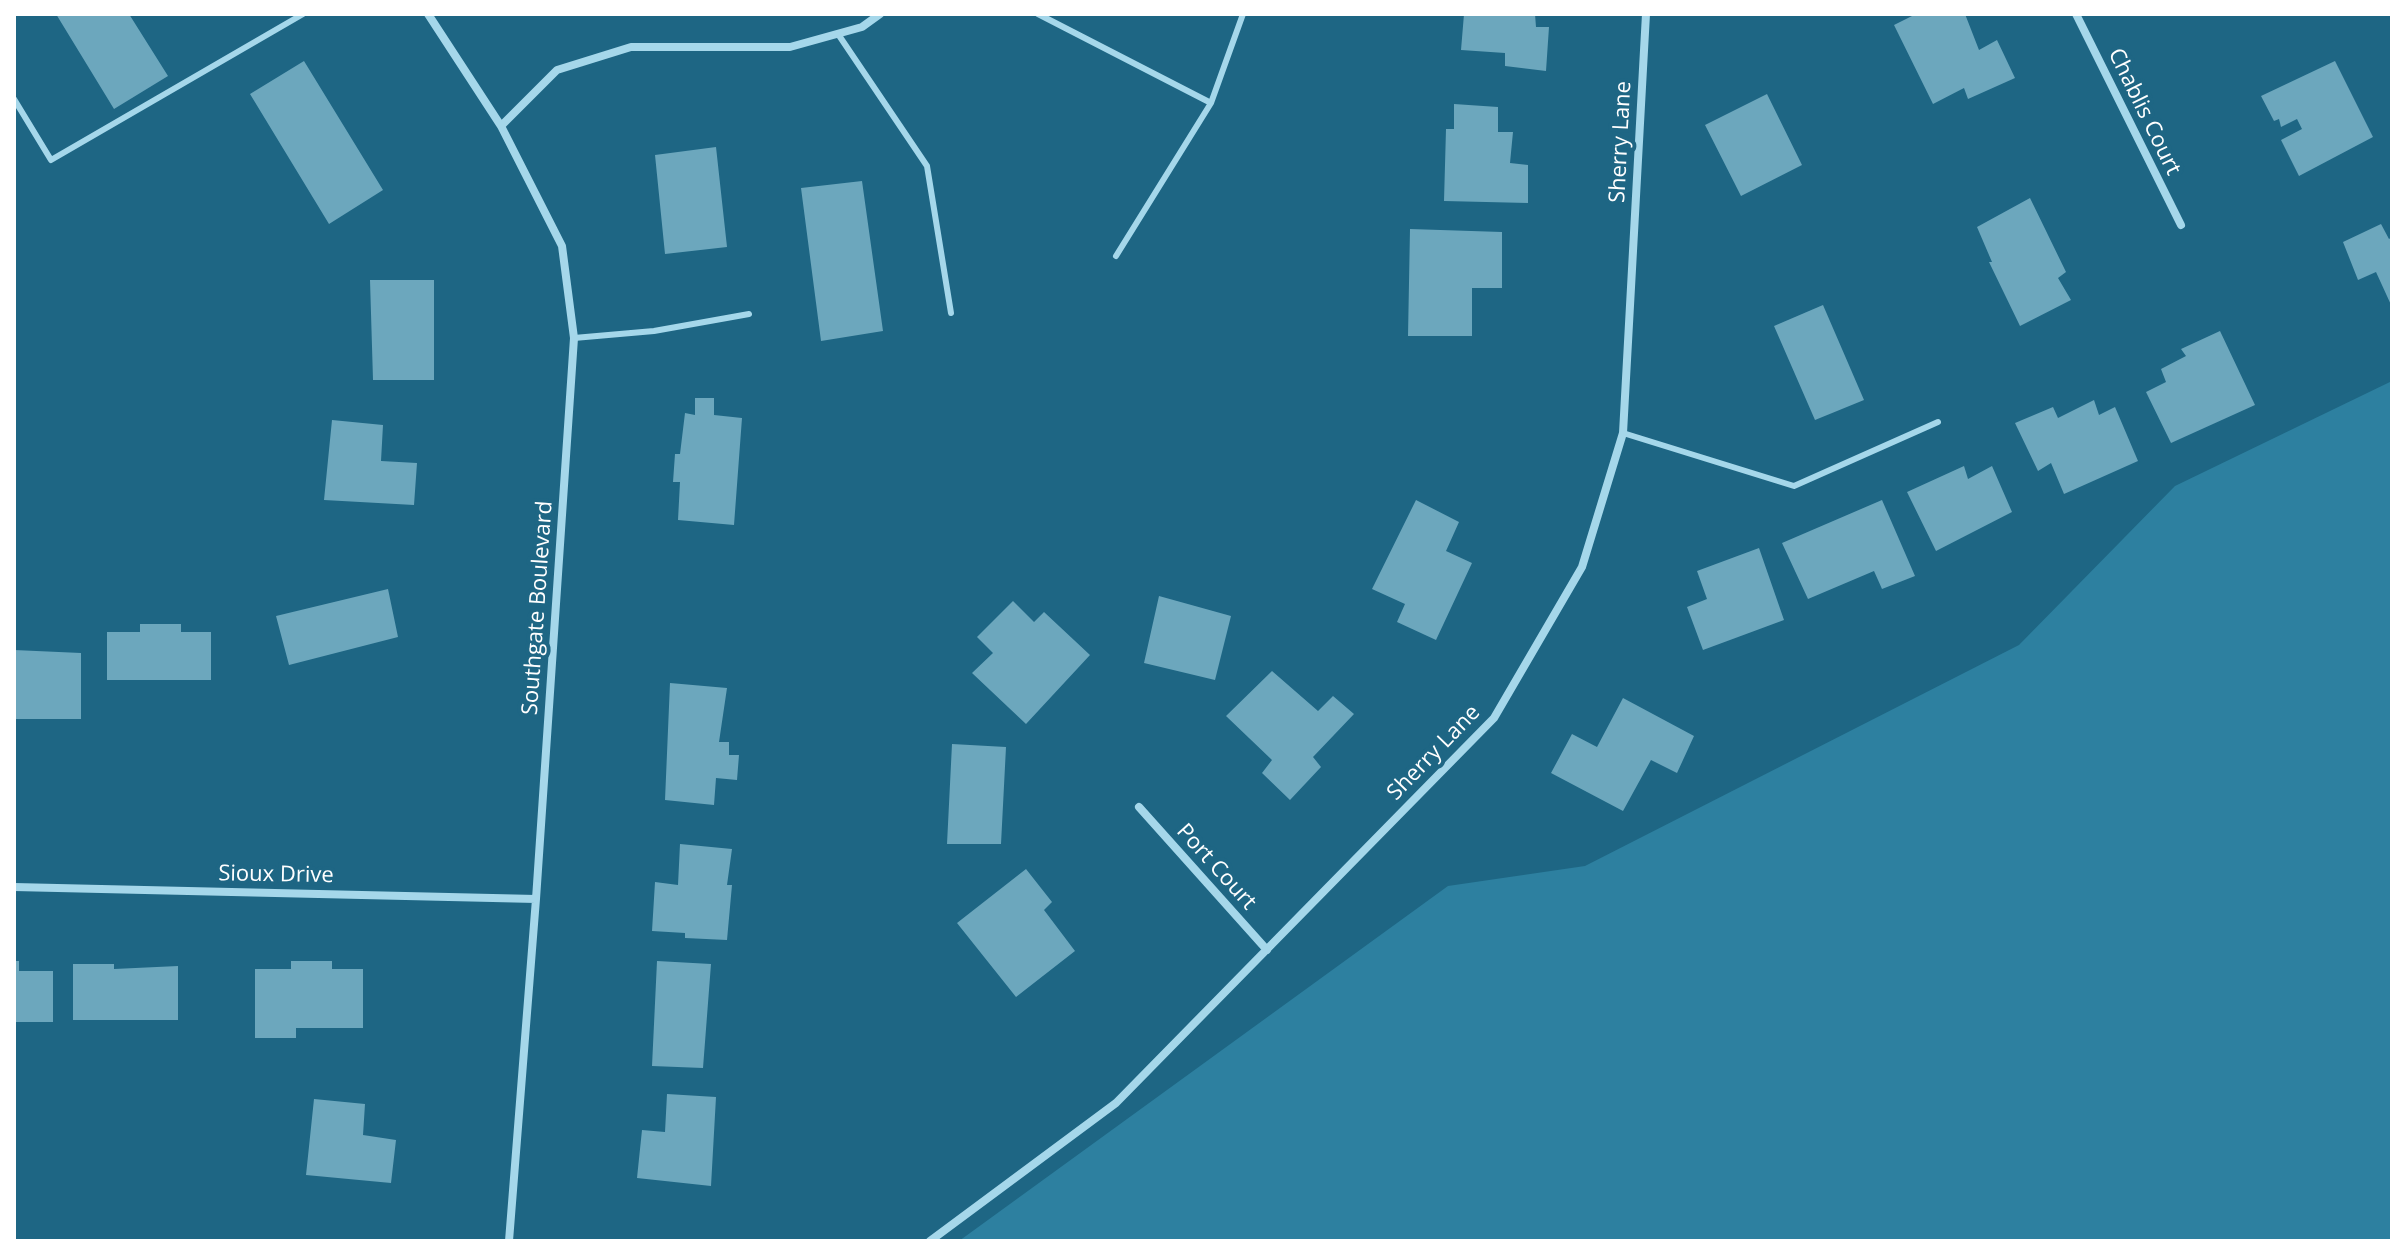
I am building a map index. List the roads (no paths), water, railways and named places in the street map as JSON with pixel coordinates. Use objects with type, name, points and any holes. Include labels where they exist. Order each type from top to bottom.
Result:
[{"type":"street","name":"Southgate Boulevard","points":[[428,14],[501,126],[562,246],[574,338],[509,1241]]},
{"type":"street","points":[[501,126],[557,70],[631,47],[790,47],[862,27],[880,14]]},
{"type":"street","name":"Sherry Lane","points":[[930,1241],[1116,1103],[1494,718],[1582,567],[1623,433],[1646,14]]},
{"type":"street","name":"Chablis Court","points":[[2076,14],[2181,225]]},
{"type":"street","name":"Port Court","points":[[1139,807],[1267,950]]},
{"type":"street","name":"Sioux Drive","points":[[14,887],[536,899]]},
{"type":"lane","points":[[14,99],[51,160],[303,14]]},
{"type":"lane","points":[[1038,14],[1211,103]]},
{"type":"lane","points":[[1116,256],[1211,103],[1243,14]]},
{"type":"lane","points":[[838,34],[927,166],[951,313]]},
{"type":"lane","points":[[574,338],[654,331],[749,314]]},
{"type":"lane","points":[[1623,433],[1794,486],[1938,422]]}]
